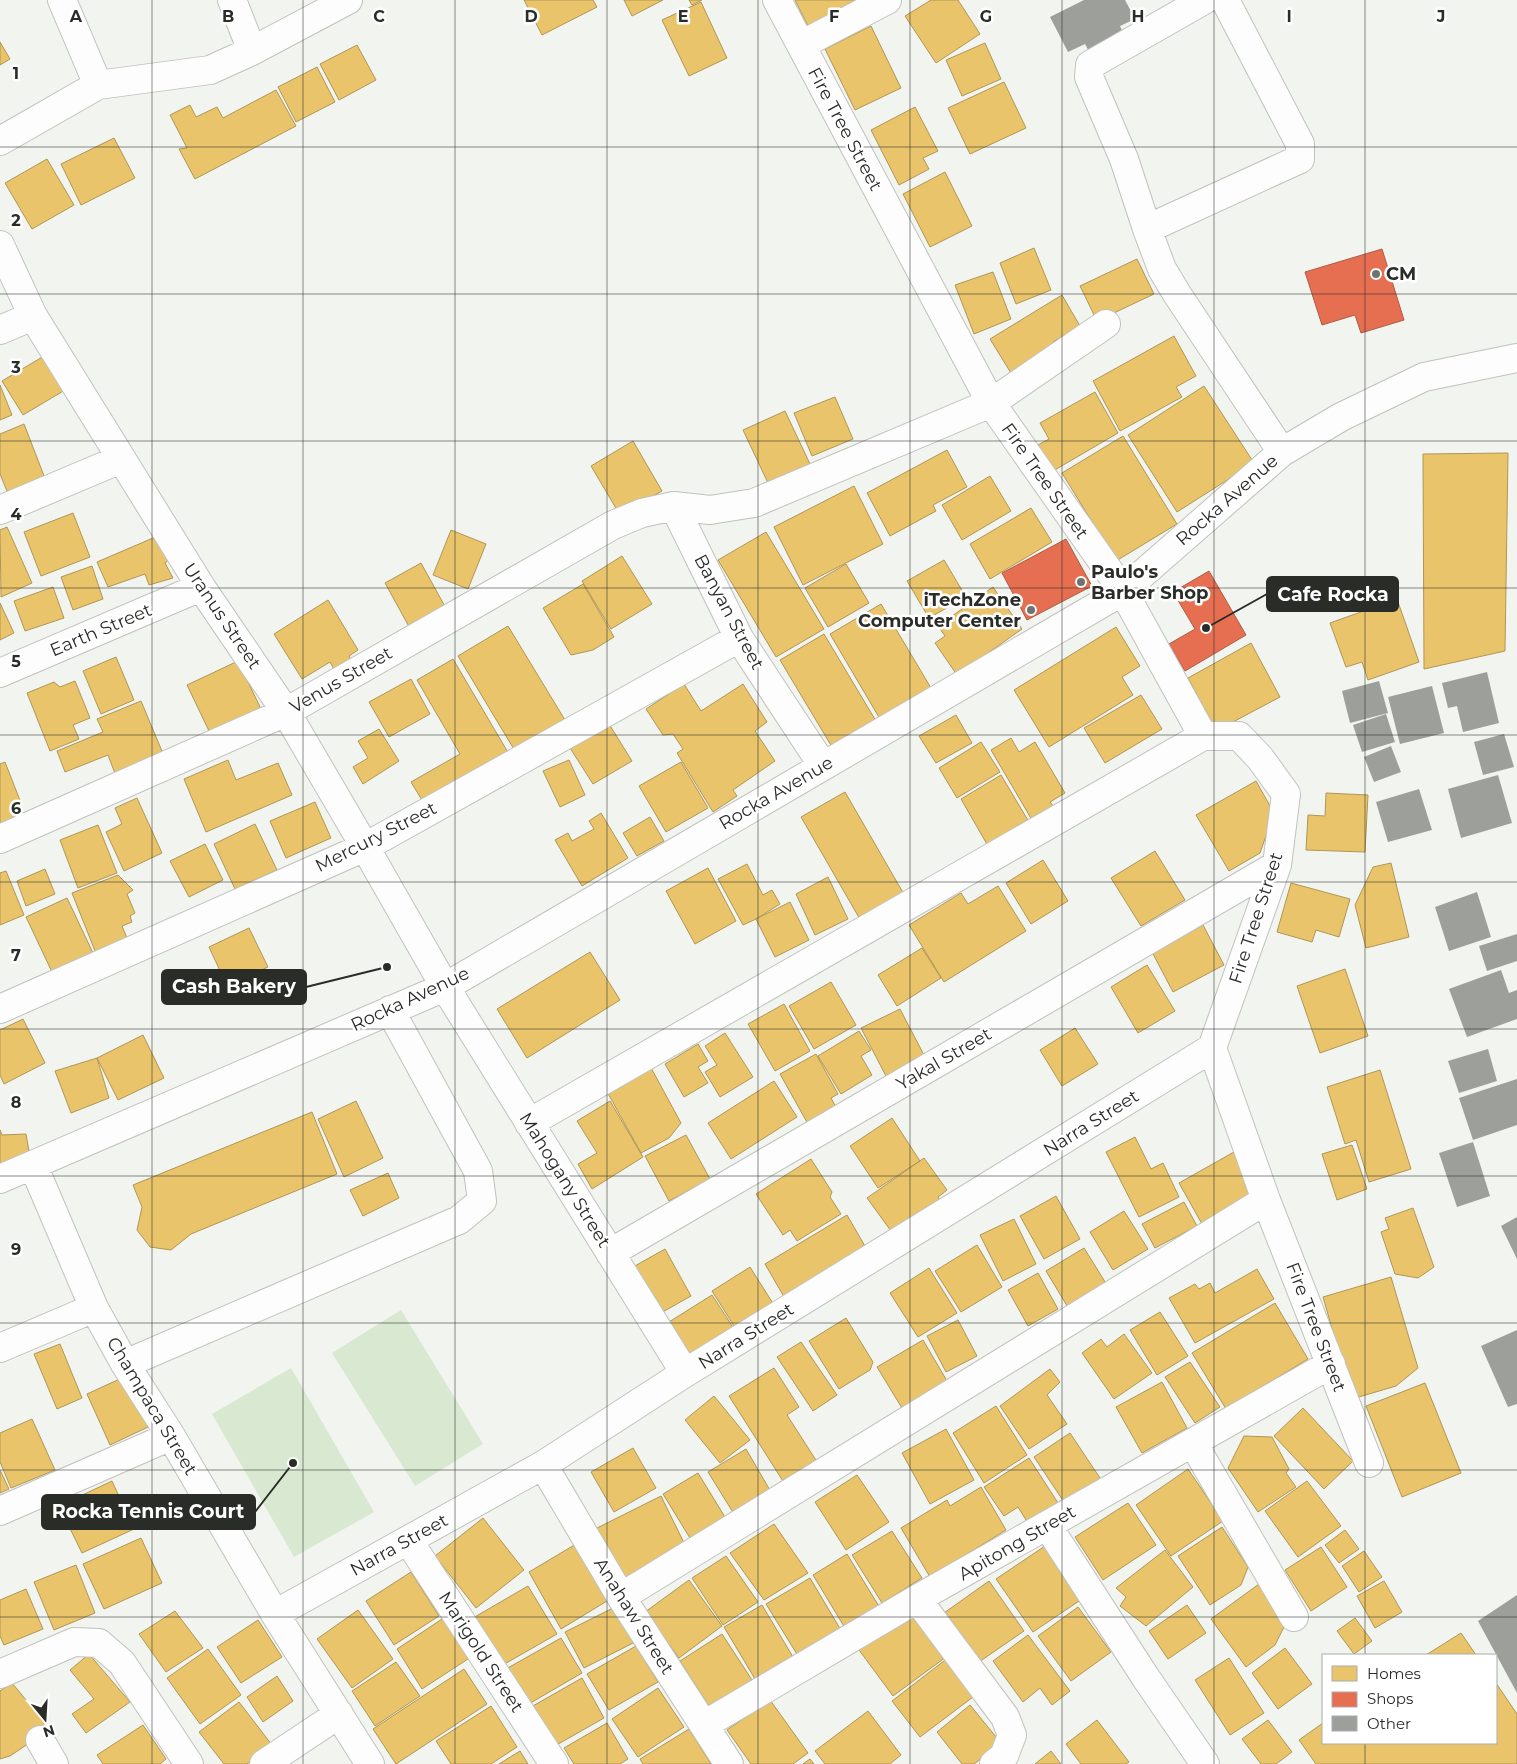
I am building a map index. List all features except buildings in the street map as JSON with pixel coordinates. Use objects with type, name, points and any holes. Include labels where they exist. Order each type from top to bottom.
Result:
[{"type":"street","points":[[62,0],[98,85]]},
{"type":"street","points":[[232,0],[252,51]]},
{"type":"street","points":[[0,141],[98,85],[210,70],[252,51],[348,0]]},
{"type":"street","name":"Fire Tree Street","points":[[776,0],[991,404],[1122,591],[1203,736],[1239,736],[1260,758],[1286,794],[1277,865],[1212,1048],[1266,1200],[1369,1463]]},
{"type":"street","points":[[801,45],[887,0]]},
{"type":"street","points":[[1204,0],[1090,65],[1089,77],[1124,159],[1146,229],[1162,269],[1282,452]]},
{"type":"street","points":[[1146,229],[1300,159],[1300,144],[1225,0]]},
{"type":"street","name":"Uranus Street","points":[[0,245],[33,316],[201,587],[286,712],[445,987]]},
{"type":"street","points":[[0,330],[33,316]]},
{"type":"street","name":"Venus Street","points":[[0,840],[286,712],[613,525],[642,513],[674,506],[710,510],[754,503],[991,404],[1106,324]]},
{"type":"street","name":"Rocka Avenue","points":[[0,1179],[445,987],[1122,591],[1282,452],[1342,417],[1424,377],[1517,358]]},
{"type":"street","points":[[0,510],[121,459]]},
{"type":"street","name":"Banyan Street","points":[[674,506],[739,638],[823,766]]},
{"type":"street","name":"Earth Street","points":[[0,673],[201,587]]},
{"type":"street","name":"Mercury Street","points":[[0,1009],[365,847],[739,638]]},
{"type":"street","points":[[529,1123],[1203,736]]},
{"type":"street","name":"Yakal Street","points":[[610,1253],[1277,865]]},
{"type":"street","name":"Mahogany Street","points":[[445,987],[685,1373]]},
{"type":"street","points":[[125,1364],[459,1220],[482,1201],[478,1171],[390,1010]]},
{"type":"street","name":"Narra Street","points":[[275,1614],[543,1465],[685,1373],[1212,1048]]},
{"type":"street","name":"Champaca Street","points":[[33,1164],[94,1308],[125,1364],[170,1436],[275,1614],[370,1764]]},
{"type":"street","points":[[620,1597],[1266,1200]]},
{"type":"street","points":[[0,1348],[94,1308]]},
{"type":"street","name":"Apitong Street","points":[[704,1725],[918,1599],[1331,1364]]},
{"type":"street","points":[[0,1511],[170,1436]]},
{"type":"street","points":[[1194,1443],[1294,1617]]},
{"type":"street","name":"Anahaw Street","points":[[543,1465],[620,1597],[729,1764]]},
{"type":"street","points":[[1047,1525],[1146,1678],[1205,1764]]},
{"type":"street","name":"Marigold Street","points":[[408,1540],[554,1764]]},
{"type":"street","points":[[918,1599],[1005,1717],[1012,1735],[1004,1756],[994,1764]]},
{"type":"street","points":[[0,1674],[74,1642],[99,1643],[122,1663],[189,1764]]},
{"type":"street","points":[[264,1764],[339,1714]]},
{"type":"street","points":[[40,1740],[54,1764]]},
{"type":"green space","points":[[401,1310],[483,1444],[415,1486],[332,1353]]},
{"type":"green space","points":[[291,1368],[374,1512],[294,1557],[212,1414]]},
{"type":"place","name":"CM","points":[[1376,274]]},
{"type":"place","name":"Paulo's Barber Shop","points":[[1081,582]]},
{"type":"place","name":"iTechZone Computer Center","points":[[1031,610]]},
{"type":"place","name":"Cafe Rocka","points":[[1206,628]]},
{"type":"place","name":"Cash Bakery","points":[[387,967]]},
{"type":"place","name":"Rocka Tennis Court","points":[[293,1463]]}]
